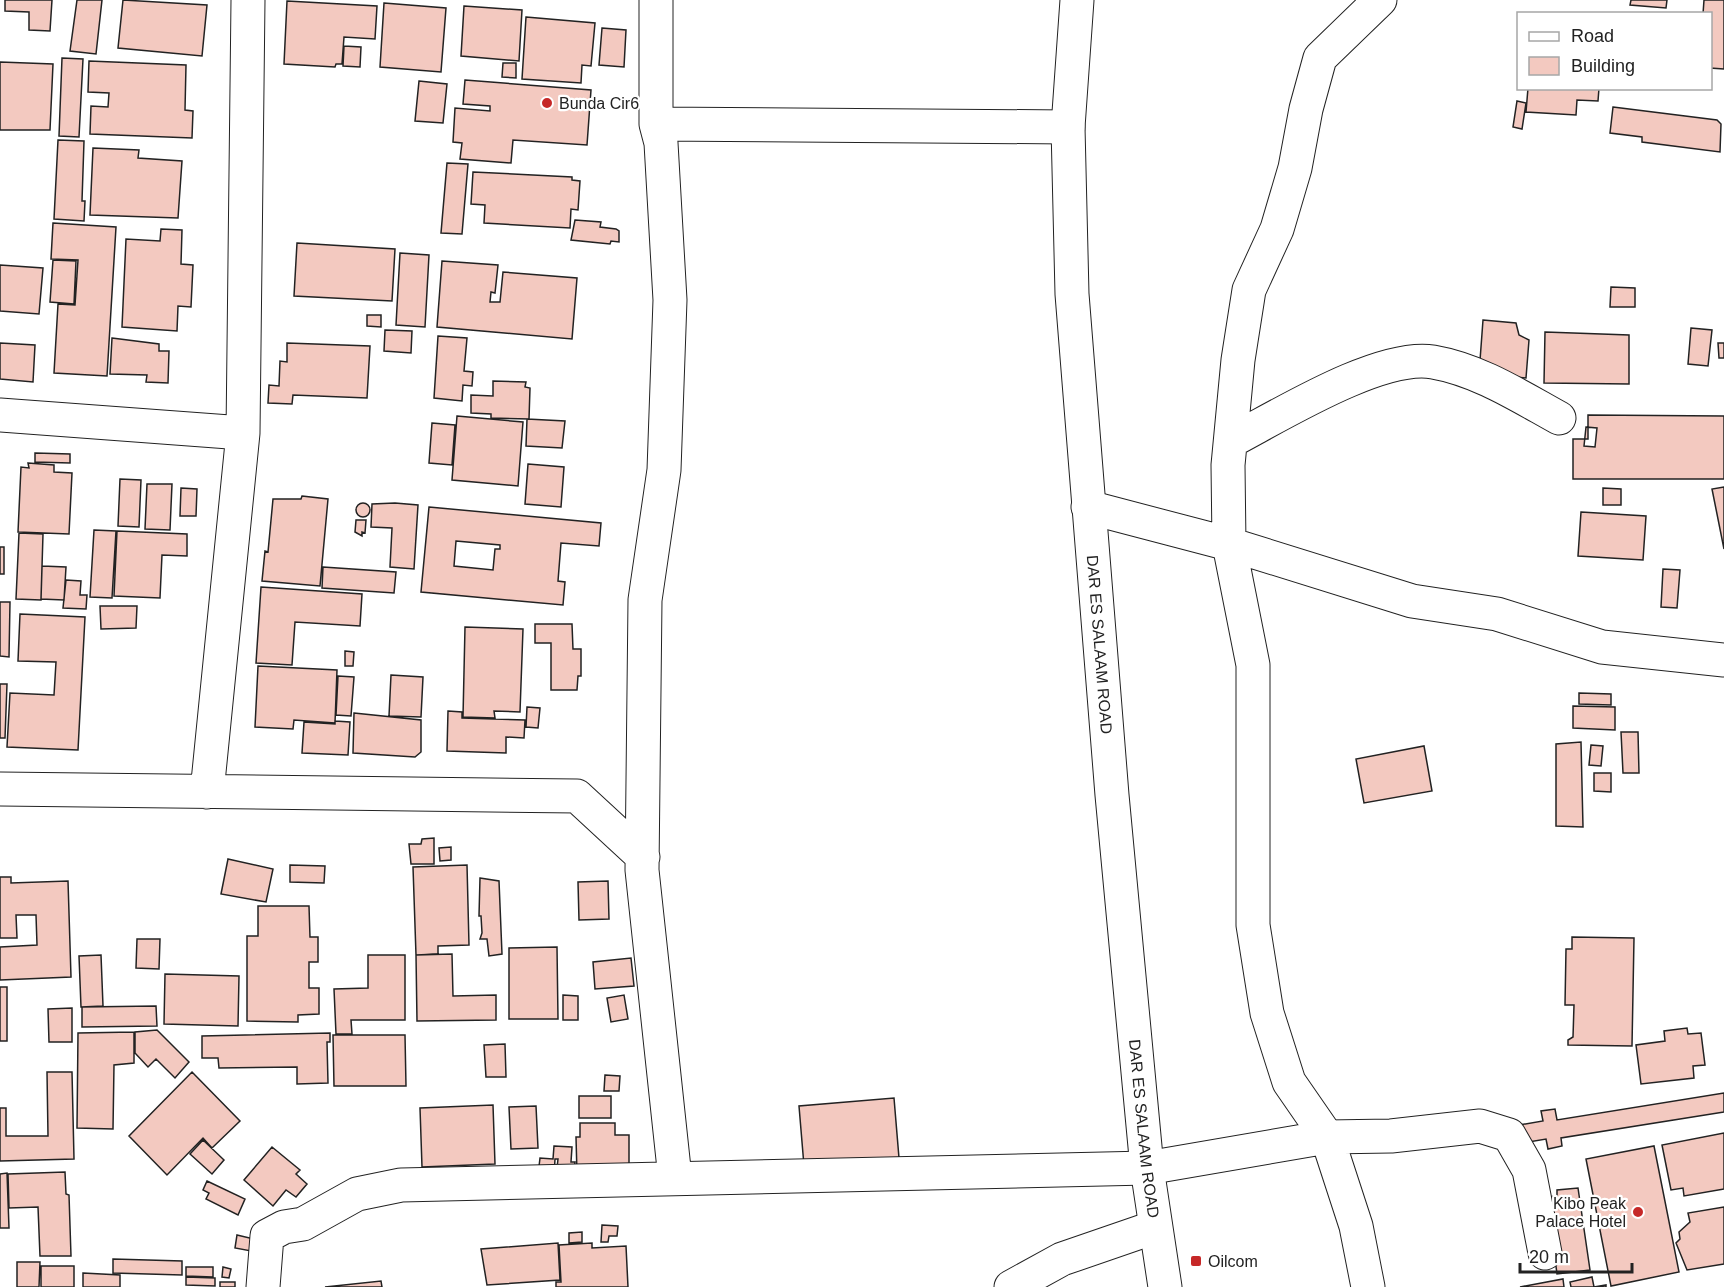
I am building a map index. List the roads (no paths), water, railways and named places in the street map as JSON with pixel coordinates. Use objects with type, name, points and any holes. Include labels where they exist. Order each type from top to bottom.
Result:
[{"type":"main road","points":[[207,792],[243,433],[248,0]]},
{"type":"main road","points":[[656,0],[656,124],[661,143],[670,300],[664,470],[645,600],[642,870],[675,1178]]},
{"type":"main road","name":"DAR ES SALAAM ROAD","points":[[1077,0],[1068,128],[1072,294],[1088,507],[1147,1168],[1166,1287]]},
{"type":"main road","points":[[1368,1287],[1356,1226],[1327,1137],[1289,1082],[1267,1012],[1253,925],[1253,665],[1229,544],[1231,441],[1238,360],[1249,290],[1277,229],[1295,168],[1306,109],[1320,58],[1380,0]]},
{"type":"main road","points":[[656,124],[1068,128]]},
{"type":"main road","points":[[1231,441],[1340,385],[1397,364],[1430,362],[1456,367],[1487,380],[1559,418]]},
{"type":"main road","points":[[0,415],[243,433]]},
{"type":"main road","points":[[1088,507],[1229,544],[1412,601],[1497,614],[1602,647],[1724,660]]},
{"type":"main road","points":[[0,789],[577,796],[643,857]]},
{"type":"main road","points":[[263,1287],[267,1236],[284,1227],[303,1224],[357,1194],[400,1185],[1147,1168],[1327,1137],[1391,1136],[1480,1126],[1509,1135],[1529,1170],[1545,1253]]},
{"type":"main road","points":[[1011,1287],[1062,1259],[1155,1227]]},
{"type":"place","name":"Bunda Cir6","points":[[547,103]]},
{"type":"place","name":"Kibo Peak Palace Hotel","points":[[1638,1212]]},
{"type":"place","name":"Oilcom","points":[[1196,1261]]}]
